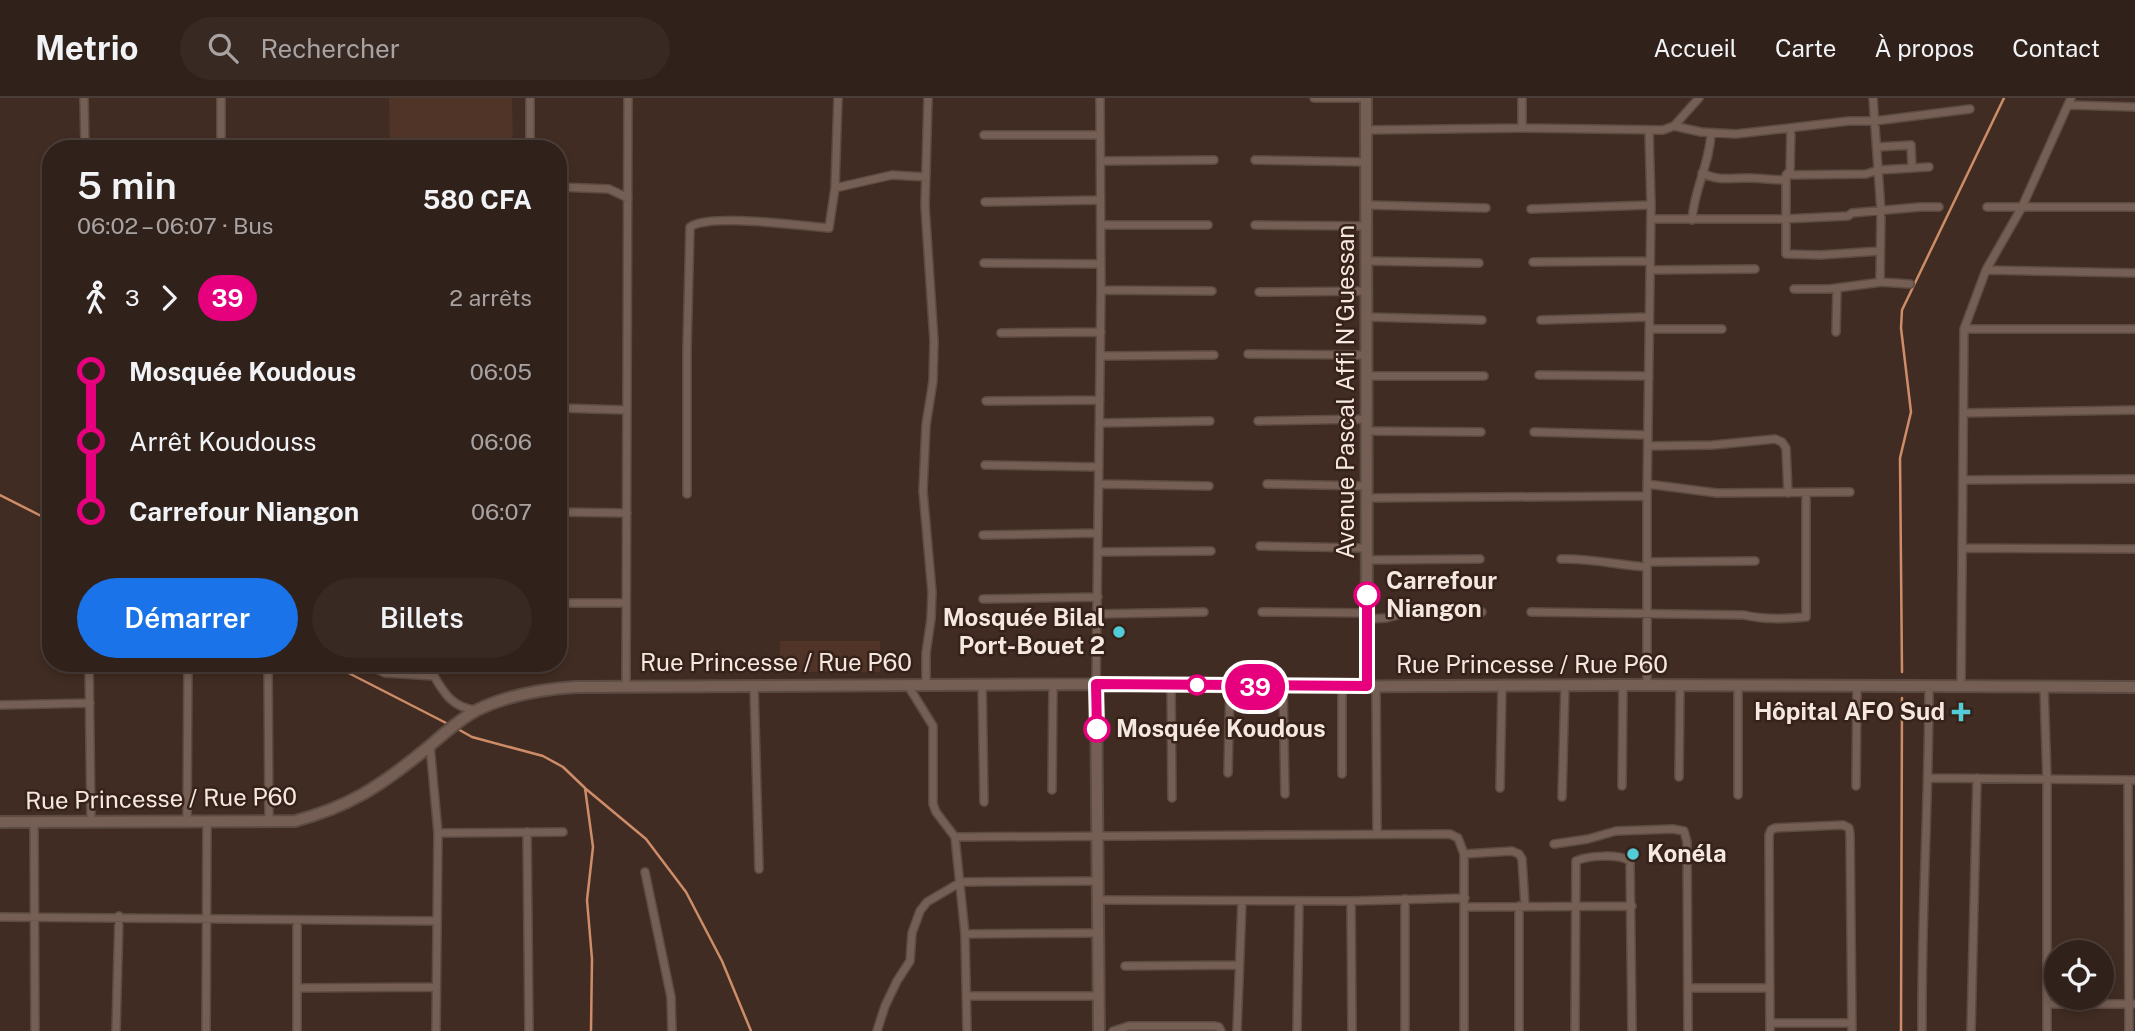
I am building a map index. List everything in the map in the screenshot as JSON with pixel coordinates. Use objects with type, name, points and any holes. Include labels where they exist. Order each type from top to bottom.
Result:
[{"type":"street","points":[[84,98],[85,140]]},
{"type":"street","points":[[221,98],[221,140]]},
{"type":"street","points":[[530,98],[530,140]]},
{"type":"street","points":[[626,685],[628,98]]},
{"type":"street","points":[[687,494],[690,227],[694,224],[728,221],[829,228],[835,188],[838,98]]},
{"type":"street","points":[[926,684],[932,592],[923,491],[934,341],[926,217],[928,98]]},
{"type":"street","points":[[1099,1031],[1096,684],[1101,356],[1100,98]]},
{"type":"street","points":[[1314,98],[1366,98]]},
{"type":"street","name":"Avenue Pascal Affi N'Guessan","points":[[1366,98],[1367,616],[1372,686]]},
{"type":"street","points":[[1522,98],[1522,128]]},
{"type":"street","points":[[1367,130],[1663,130],[1674,126],[1699,98]]},
{"type":"street","points":[[1873,98],[1879,170],[1882,282]]},
{"type":"street","points":[[1961,686],[1965,480],[1964,329],[1986,270],[2022,207],[2069,102],[2135,107]]},
{"type":"street","points":[[1674,126],[1711,133],[1736,134],[1970,109]]},
{"type":"street","points":[[1791,128],[1790,171],[1786,178],[1786,254],[1880,251]]},
{"type":"street","points":[[1647,685],[1651,219],[1649,131]]},
{"type":"street","points":[[1692,220],[1697,188],[1711,146],[1711,133]]},
{"type":"street","points":[[984,135],[1100,135]]},
{"type":"street","points":[[1877,147],[1910,145],[1912,168]]},
{"type":"street","points":[[1101,162],[1214,160]]},
{"type":"street","points":[[1255,160],[1367,162]]},
{"type":"street","points":[[1702,173],[1714,179],[1728,180],[1866,174],[1879,170],[1929,167]]},
{"type":"street","points":[[835,188],[892,175],[926,177]]},
{"type":"street","points":[[567,187],[609,189],[628,198]]},
{"type":"street","points":[[985,202],[1100,200]]},
{"type":"street","points":[[1367,205],[1486,208]]},
{"type":"street","points":[[1531,209],[1651,205]]},
{"type":"street","points":[[1651,219],[1785,219],[1848,216],[1852,213],[1920,206],[1939,207]]},
{"type":"street","points":[[1987,207],[2135,208]]},
{"type":"street","points":[[1101,225],[1208,225]]},
{"type":"street","points":[[1255,225],[1367,226]]},
{"type":"street","points":[[1367,261],[1479,263]]},
{"type":"street","points":[[1534,262],[1650,261]]},
{"type":"street","points":[[984,263],[1101,264]]},
{"type":"street","points":[[1650,270],[1755,269]]},
{"type":"street","points":[[1986,270],[2135,273]]},
{"type":"street","points":[[1794,289],[1837,288],[1882,282],[1910,284]]},
{"type":"street","points":[[1836,332],[1837,288]]},
{"type":"street","points":[[1101,290],[1212,291]]},
{"type":"street","points":[[1259,292],[1367,291]]},
{"type":"street","points":[[1366,317],[1482,320]]},
{"type":"street","points":[[1541,320],[1649,317]]},
{"type":"street","points":[[1649,329],[1723,329]]},
{"type":"street","points":[[1964,329],[2135,329]]},
{"type":"street","points":[[1001,333],[1101,332]]},
{"type":"street","points":[[1248,354],[1366,355]]},
{"type":"street","points":[[1101,356],[1214,355]]},
{"type":"street","points":[[1539,375],[1648,376]]},
{"type":"street","points":[[1366,376],[1484,376]]},
{"type":"street","points":[[986,401],[1100,400]]},
{"type":"street","points":[[567,408],[627,410]]},
{"type":"street","points":[[1964,413],[2135,410]]},
{"type":"street","points":[[1258,421],[1366,419]]},
{"type":"street","points":[[1100,423],[1210,421]]},
{"type":"street","points":[[1366,431],[1481,432]]},
{"type":"street","points":[[1534,432],[1648,435]]},
{"type":"street","points":[[1648,446],[1713,445],[1775,439],[1782,442],[1786,449],[1788,493]]},
{"type":"street","points":[[985,465],[1099,467]]},
{"type":"street","points":[[1965,480],[2135,479]]},
{"type":"street","points":[[1099,484],[1209,486]]},
{"type":"street","points":[[1266,484],[1367,492],[1647,496]]},
{"type":"street","points":[[1647,484],[1717,493],[1850,492]]},
{"type":"street","points":[[1531,612],[1744,615],[1782,619],[1806,617],[1806,493]]},
{"type":"street","points":[[567,512],[626,513]]},
{"type":"street","points":[[983,535],[1098,533]]},
{"type":"street","points":[[1260,546],[1367,548]]},
{"type":"street","points":[[1964,548],[2135,549]]},
{"type":"street","points":[[1098,552],[1211,551]]},
{"type":"street","points":[[1367,560],[1480,559]]},
{"type":"street","points":[[1561,559],[1647,565],[1755,561]]},
{"type":"street","points":[[983,599],[1098,597]]},
{"type":"street","points":[[567,603],[626,603]]},
{"type":"street","points":[[1097,614],[1203,612]]},
{"type":"street","points":[[1262,612],[1386,618],[1402,614],[1482,612]]},
{"type":"street","points":[[89,672],[91,821]]},
{"type":"street","points":[[187,821],[188,672]]},
{"type":"street","points":[[268,672],[269,822]]},
{"type":"street","points":[[383,672],[434,676]]},
{"type":"street","points":[[432,672],[450,701],[477,711]]},
{"type":"street","points":[[907,684],[933,726],[933,804],[955,837],[965,934],[967,1031]]},
{"type":"street","name":"Rue Princesse / Rue P60","points":[[0,822],[295,821],[354,800],[391,777],[446,732],[477,711],[538,690],[626,685],[907,684],[2135,687]]},
{"type":"street","points":[[982,684],[984,802]]},
{"type":"street","points":[[1052,790],[1053,684]]},
{"type":"street","points":[[754,685],[759,869]]},
{"type":"street","points":[[1171,685],[1172,799]]},
{"type":"street","points":[[1562,797],[1565,685]]},
{"type":"street","points":[[1622,786],[1623,685]]},
{"type":"street","points":[[1679,777],[1680,685]]},
{"type":"street","points":[[1738,685],[1738,795]]},
{"type":"street","points":[[1856,786],[1857,685]]},
{"type":"street","points":[[1228,774],[1230,686]]},
{"type":"street","points":[[1283,686],[1285,794]]},
{"type":"street","points":[[1342,686],[1342,774]]},
{"type":"street","points":[[1372,686],[1377,833]]},
{"type":"street","points":[[1500,789],[1502,686]]},
{"type":"street","points":[[1922,1031],[1921,936],[1929,778],[1929,686]]},
{"type":"street","points":[[2044,687],[2048,780],[2048,940]]},
{"type":"street","points":[[0,705],[90,703]]},
{"type":"street","points":[[430,745],[438,833],[436,1031]]},
{"type":"street","points":[[1929,778],[2131,780],[2132,1004],[2129,1031]]},
{"type":"street","points":[[1970,1031],[1977,778]]},
{"type":"street","points":[[205,1031],[207,821]]},
{"type":"street","points":[[34,822],[35,1031]]},
{"type":"street","points":[[1843,825],[1849,828],[1851,841],[1852,1027],[1770,1027],[1769,988],[1771,830],[1843,825]]},
{"type":"street","points":[[1554,844],[1616,831],[1684,831],[1687,842],[1688,1031]]},
{"type":"street","points":[[527,832],[529,1031]]},
{"type":"street","points":[[438,833],[563,832]]},
{"type":"street","points":[[955,837],[1450,834],[1458,838],[1464,854],[1464,1031]]},
{"type":"street","points":[[1464,854],[1512,851],[1522,859],[1519,1031]]},
{"type":"street","points":[[1575,1031],[1576,861],[1588,857],[1624,858],[1630,861],[1632,1031]]},
{"type":"street","points":[[645,872],[671,997],[672,1031]]},
{"type":"street","points":[[877,1031],[885,1006],[910,961],[912,933],[920,911],[935,896],[961,881],[1099,881]]},
{"type":"street","points":[[1099,900],[1405,899],[1522,906],[1632,906]]},
{"type":"street","points":[[1405,899],[1405,1031]]},
{"type":"street","points":[[1237,1031],[1241,901]]},
{"type":"street","points":[[1297,1031],[1299,901]]},
{"type":"street","points":[[1351,901],[1352,1031]]},
{"type":"street","points":[[116,1031],[119,916]]},
{"type":"street","points":[[0,917],[436,921]]},
{"type":"street","points":[[297,921],[297,1031]]},
{"type":"street","points":[[965,934],[1099,933]]},
{"type":"street","points":[[1125,965],[1238,965]]},
{"type":"street","points":[[297,988],[435,987]]},
{"type":"street","points":[[1688,988],[1769,988]]},
{"type":"street","points":[[968,996],[1099,996]]},
{"type":"street","points":[[2114,1004],[2132,1004]]},
{"type":"street","points":[[2047,1031],[2048,1010]]},
{"type":"street","points":[[1113,1031],[1129,1026],[1214,1026],[1221,1031]]},
{"type":"shaded area","points":[[389,98],[512,98],[513,140],[390,140]]},
{"type":"shaded area","points":[[780,641],[880,641],[880,672],[780,672]]},
{"type":"waterway","points":[[1902,672],[1900,458],[1911,412],[1901,328],[1902,310],[2004,98]]},
{"type":"waterway","points":[[0,495],[42,516]]},
{"type":"waterway","points":[[347,672],[450,725]]},
{"type":"waterway","points":[[1901,1031],[1902,698]]},
{"type":"waterway","points":[[456,728],[472,737],[543,756],[563,767],[585,788],[593,847],[587,900],[592,959],[591,1031]]},
{"type":"waterway","points":[[586,789],[646,839],[686,892],[722,961],[751,1031]]},
{"type":"bus line","name":"39","points":[[1097,729],[1096,684],[1367,686],[1367,595]]},
{"type":"place","name":"Carrefour Niangon","points":[[1367,595]]},
{"type":"place","name":"Mosquée Bilal Port-Bouet 2","points":[[1119,632]]},
{"type":"place","name":"Hôpital AFO Sud","points":[[1961,712]]},
{"type":"place","name":"Mosquée Koudous","points":[[1097,729]]},
{"type":"place","name":"Konéla","points":[[1633,854]]}]
